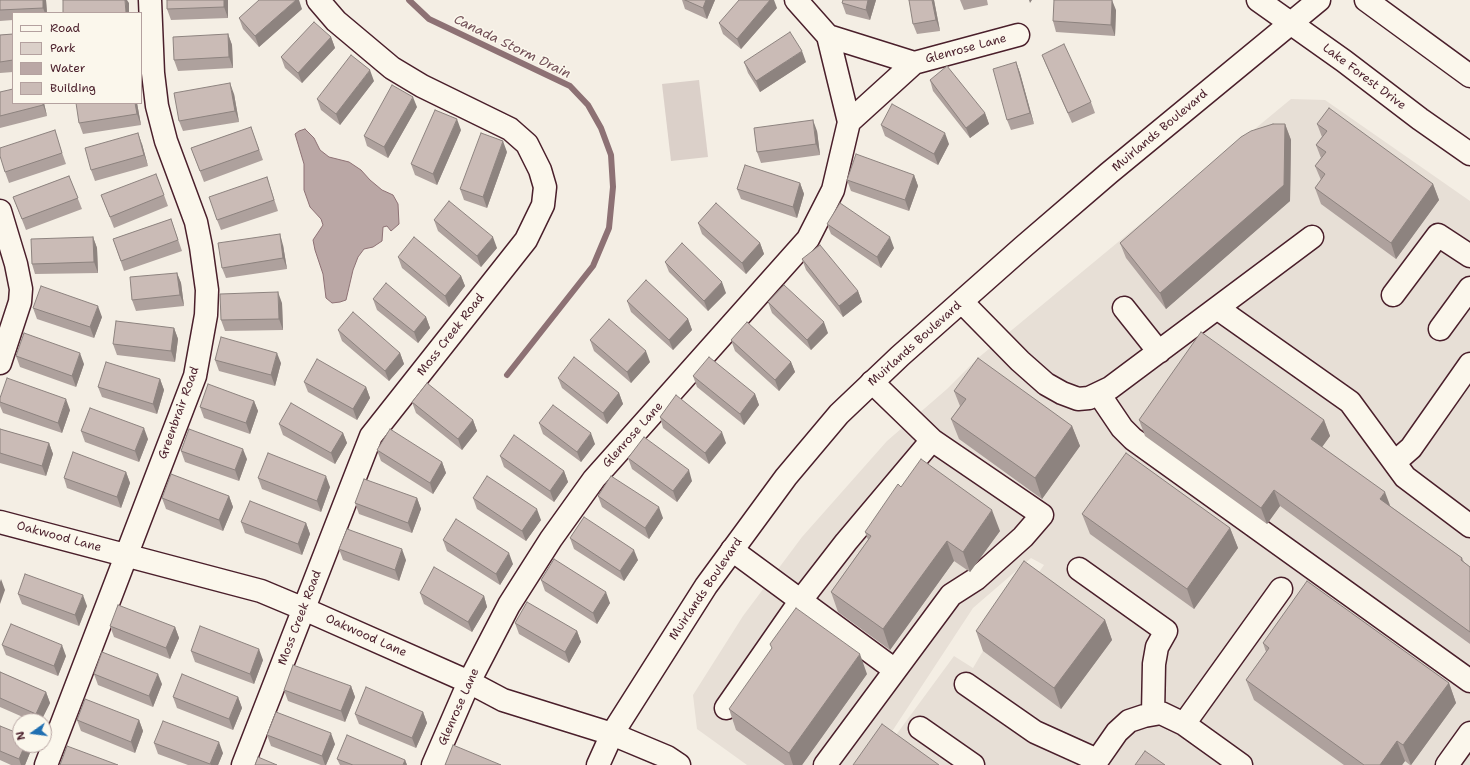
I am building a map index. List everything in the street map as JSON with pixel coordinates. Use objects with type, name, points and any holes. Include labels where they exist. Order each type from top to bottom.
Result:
[{"type":"street","name":"Greenbrair Road","points":[[46,765],[195,376],[206,316],[207,297],[201,247],[196,222],[166,141],[157,106],[153,73],[150,0]]},
{"type":"street","name":"Moss Creek Road","points":[[242,765],[371,436],[526,240],[543,205],[545,188],[540,170],[527,144],[510,129],[422,86],[392,68],[336,21],[318,0]]},
{"type":"street","name":"Glenrose Lane","points":[[433,765],[469,682],[509,605],[552,539],[594,479],[808,239],[833,190],[849,122],[828,36],[796,0]]},
{"type":"street","name":"Lake Forest Drive","points":[[1258,0],[1291,22],[1420,119],[1470,154]]},
{"type":"street","name":"Muirlands Boulevard","points":[[598,765],[612,734],[706,586],[791,471],[839,414],[900,356],[1023,247],[1109,173],[1319,0]]},
{"type":"street","points":[[1366,0],[1470,76]]},
{"type":"street","name":"Glenrose Lane","points":[[849,122],[914,63],[1018,35]]},
{"type":"street","name":"Glenrose Lane","points":[[828,36],[914,63]]},
{"type":"street","points":[[0,211],[16,264],[21,289],[20,302],[0,363]]},
{"type":"street","points":[[1393,295],[1438,235],[1470,256]]},
{"type":"street","points":[[962,302],[1020,361],[1046,384],[1062,393],[1078,399],[1089,398],[1110,388],[1312,237]]},
{"type":"street","points":[[1440,329],[1470,288]]},
{"type":"street","points":[[1124,308],[1159,352]]},
{"type":"street","points":[[1217,308],[1350,402],[1405,477],[1470,526]]},
{"type":"street","points":[[1395,462],[1411,448],[1470,364]]},
{"type":"street","points":[[825,765],[951,595],[976,579],[1023,537],[1042,515],[932,440],[872,382]]},
{"type":"street","points":[[1099,394],[1122,428],[1133,439],[1470,681]]},
{"type":"street","points":[[726,708],[801,600],[846,542],[932,440]]},
{"type":"street","name":"Oakwood Lane","points":[[0,522],[261,591],[469,682],[503,700],[612,734],[667,757],[679,765]]},
{"type":"street","points":[[732,550],[895,670]]},
{"type":"street","points":[[1079,569],[1166,631],[1157,647],[1148,715]]},
{"type":"street","points":[[1184,724],[1281,589]]},
{"type":"street","points":[[966,684],[1035,732],[1096,763],[1117,732],[1129,721],[1148,715],[1161,713],[1184,724],[1241,765]]},
{"type":"street","points":[[920,728],[973,765]]},
{"type":"street","points":[[1448,765],[1470,733]]},
{"type":"shaded area","points":[[1291,99],[1325,100],[1470,201],[1470,765],[874,765],[954,656],[973,668],[983,651],[1044,565],[1031,558],[973,608],[870,765],[747,765],[697,729],[693,695],[743,616],[802,537],[887,441],[947,389],[978,358]]},
{"type":"green space","points":[[699,80],[708,157],[671,161],[662,84]]},
{"type":"water","points":[[305,129],[314,138],[320,150],[329,157],[349,162],[361,170],[382,190],[393,195],[398,204],[399,224],[391,231],[387,226],[383,227],[382,241],[373,247],[364,249],[358,257],[353,270],[346,300],[340,302],[332,303],[326,298],[323,274],[315,250],[313,240],[323,225],[321,219],[310,207],[304,190],[304,164],[295,134]]},
{"type":"building","points":[[0,0],[43,0],[43,8],[0,10]]},
{"type":"building","points":[[63,0],[125,0],[126,12],[63,12]]},
{"type":"building","points":[[167,0],[224,0],[224,7],[167,9]]},
{"type":"building","points":[[259,0],[296,0],[255,36],[239,18]]},
{"type":"building","points":[[685,0],[706,0],[703,8]]},
{"type":"building","points":[[739,0],[770,0],[737,39],[719,23]]},
{"type":"building","points":[[843,0],[868,0],[866,10],[842,3]]},
{"type":"building","points":[[909,0],[932,0],[936,20],[913,24]]},
{"type":"building","points":[[1054,0],[1112,0],[1111,25],[1053,21]]},
{"type":"building","points":[[314,22],[331,37],[298,73],[281,57]]},
{"type":"building","points":[[790,32],[802,51],[756,81],[744,62]]},
{"type":"building","points":[[12,34],[12,60],[0,62],[0,35]]},
{"type":"building","points":[[228,34],[229,57],[174,60],[173,37]]},
{"type":"building","points":[[1064,44],[1091,102],[1068,113],[1042,55]]},
{"type":"building","points":[[351,55],[370,70],[336,114],[317,99]]},
{"type":"building","points":[[1016,62],[1030,113],[1007,120],[993,69]]},
{"type":"building","points":[[947,66],[985,113],[966,128],[930,80]]},
{"type":"building","points":[[230,83],[235,111],[179,121],[174,93]]},
{"type":"building","points":[[392,85],[413,97],[384,147],[364,136]]},
{"type":"building","points":[[12,89],[12,104],[43,105],[0,116],[0,92]]},
{"type":"building","points":[[76,104],[135,104],[137,114],[79,123]]},
{"type":"building","points":[[892,104],[945,133],[934,154],[881,125]]},
{"type":"building","points":[[1329,108],[1433,184],[1391,243],[1315,188],[1325,174],[1315,166],[1326,152],[1316,145],[1327,131],[1317,124]]},
{"type":"building","points":[[435,110],[457,119],[433,174],[411,164]]},
{"type":"building","points":[[813,120],[816,144],[757,152],[754,128]]},
{"type":"building","points":[[1273,124],[1285,124],[1284,185],[1160,293],[1120,243],[1241,137],[1251,131]]},
{"type":"building","points":[[251,127],[259,150],[200,171],[191,148]]},
{"type":"building","points":[[55,130],[62,153],[5,172],[0,156],[0,148]]},
{"type":"building","points":[[138,133],[144,155],[91,170],[85,148]]},
{"type":"building","points":[[481,133],[503,141],[483,197],[460,189]]},
{"type":"building","points":[[856,154],[914,175],[905,200],[847,180]]},
{"type":"building","points":[[745,165],[800,183],[793,207],[737,189]]},
{"type":"building","points":[[156,174],[164,195],[110,217],[101,195]]},
{"type":"building","points":[[69,176],[78,198],[22,219],[13,197]]},
{"type":"building","points":[[267,177],[274,200],[217,220],[209,197]]},
{"type":"building","points":[[449,201],[493,237],[477,256],[434,220]]},
{"type":"building","points":[[716,203],[760,243],[742,263],[698,223]]},
{"type":"building","points":[[840,203],[890,237],[877,257],[827,224]]},
{"type":"building","points":[[171,219],[178,240],[121,261],[113,239]]},
{"type":"building","points":[[280,234],[283,258],[222,268],[218,243]]},
{"type":"building","points":[[93,237],[94,262],[32,264],[31,239]]},
{"type":"building","points":[[414,237],[461,276],[445,296],[398,257]]},
{"type":"building","points":[[682,243],[722,282],[704,301],[665,262]]},
{"type":"building","points":[[820,245],[858,291],[839,306],[802,259]]},
{"type":"building","points":[[177,273],[180,295],[132,300],[130,277]]},
{"type":"building","points":[[646,280],[688,319],[669,340],[627,301]]},
{"type":"building","points":[[386,283],[426,317],[414,332],[373,299]]},
{"type":"building","points":[[784,285],[824,322],[807,340],[768,302]]},
{"type":"building","points":[[41,286],[98,306],[90,327],[33,308]]},
{"type":"building","points":[[278,292],[279,319],[221,320],[220,294]]},
{"type":"building","points":[[353,312],[400,353],[385,371],[338,330]]},
{"type":"building","points":[[609,319],[646,351],[627,372],[590,340]]},
{"type":"building","points":[[116,321],[174,328],[171,351],[113,344]]},
{"type":"building","points":[[747,322],[791,362],[775,380],[731,340]]},
{"type":"building","points":[[1201,332],[1324,420],[1311,439],[1385,492],[1380,499],[1462,558],[1461,560],[1470,567],[1470,632],[1274,490],[1261,508],[1139,420]]},
{"type":"building","points":[[24,333],[80,353],[72,376],[16,356]]},
{"type":"building","points":[[221,337],[277,353],[271,375],[215,360]]},
{"type":"building","points":[[574,357],[619,393],[603,413],[558,378]]},
{"type":"building","points":[[709,357],[755,394],[740,414],[693,376]]},
{"type":"building","points":[[978,358],[1072,426],[1035,478],[951,419],[966,399],[954,391]]},
{"type":"building","points":[[317,359],[366,387],[353,409],[304,382]]},
{"type":"building","points":[[106,362],[160,379],[153,404],[98,387]]},
{"type":"building","points":[[7,378],[66,399],[58,423],[0,402]]},
{"type":"building","points":[[427,383],[473,420],[458,439],[412,402]]},
{"type":"building","points":[[208,384],[254,401],[246,423],[200,407]]},
{"type":"building","points":[[676,395],[722,432],[705,453],[660,417]]},
{"type":"building","points":[[291,403],[343,433],[331,453],[279,424]]},
{"type":"building","points":[[553,405],[591,433],[577,452],[539,423]]},
{"type":"building","points":[[90,408],[144,428],[135,451],[81,431]]},
{"type":"building","points":[[0,429],[49,443],[42,466],[0,453]]},
{"type":"building","points":[[189,429],[243,449],[235,470],[181,451]]},
{"type":"building","points":[[390,429],[442,462],[430,483],[377,450]]},
{"type":"building","points":[[514,435],[564,471],[550,491],[500,456]]},
{"type":"building","points":[[644,437],[689,470],[673,491],[628,458]]},
{"type":"building","points":[[73,452],[126,472],[117,497],[64,478]]},
{"type":"building","points":[[268,453],[326,476],[317,501],[258,478]]},
{"type":"building","points":[[1126,453],[1230,528],[1187,589],[1082,514]]},
{"type":"building","points":[[921,459],[992,510],[963,552],[947,541],[883,629],[831,592],[871,536],[865,532],[898,484],[901,487]]},
{"type":"building","points":[[171,474],[229,496],[219,520],[162,498]]},
{"type":"building","points":[[487,476],[537,509],[522,531],[473,498]]},
{"type":"building","points":[[611,476],[659,507],[645,528],[598,496]]},
{"type":"building","points":[[364,479],[417,498],[408,523],[355,503]]},
{"type":"building","points":[[250,501],[306,523],[298,544],[241,522]]},
{"type":"building","points":[[584,517],[634,550],[620,571],[570,538]]},
{"type":"building","points":[[456,519],[509,553],[496,574],[443,540]]},
{"type":"building","points":[[347,529],[402,549],[395,570],[339,549]]},
{"type":"building","points":[[554,559],[606,592],[593,613],[541,580]]},
{"type":"building","points":[[1024,561],[1105,620],[1054,688],[976,631]]},
{"type":"building","points":[[434,567],[484,596],[468,622],[420,593]]},
{"type":"building","points":[[25,574],[83,595],[75,615],[18,594]]},
{"type":"building","points":[[1307,581],[1449,683],[1403,745],[1397,741],[1380,765],[1364,765],[1246,680],[1269,648],[1263,643]]},
{"type":"building","points":[[527,602],[577,631],[565,652],[515,623]]},
{"type":"building","points":[[118,605],[175,627],[166,648],[110,626]]},
{"type":"building","points":[[796,608],[860,654],[789,753],[729,709],[772,648],[770,644]]},
{"type":"building","points":[[11,624],[62,645],[54,666],[2,645]]},
{"type":"building","points":[[200,626],[259,649],[250,674],[191,651]]},
{"type":"building","points":[[102,652],[158,674],[149,696],[94,674]]},
{"type":"building","points":[[293,665],[351,686],[341,711],[284,690]]},
{"type":"building","points":[[0,672],[46,692],[36,713],[0,698]]},
{"type":"building","points":[[182,674],[238,697],[229,719],[173,697]]},
{"type":"building","points":[[366,687],[423,712],[412,738],[355,714]]},
{"type":"building","points":[[85,699],[139,720],[131,742],[77,720]]},
{"type":"building","points":[[276,712],[331,733],[322,756],[267,735]]},
{"type":"building","points":[[163,721],[219,742],[210,764],[154,743]]},
{"type":"building","points":[[882,724],[939,765],[853,765]]},
{"type":"building","points":[[0,726],[12,731],[12,753],[22,753],[19,759],[0,751]]},
{"type":"building","points":[[347,735],[405,760],[403,765],[353,765],[337,759]]},
{"type":"building","points":[[453,745],[501,765],[445,765]]},
{"type":"building","points":[[67,746],[118,765],[60,765]]},
{"type":"building","points":[[1145,751],[1165,765],[1135,765]]},
{"type":"building","points":[[258,757],[277,765],[255,765]]},
{"type":"waterway","name":"Canada Storm Drain","points":[[409,0],[429,19],[570,86],[588,105],[601,128],[611,155],[613,187],[609,228],[593,266],[507,375]]}]
